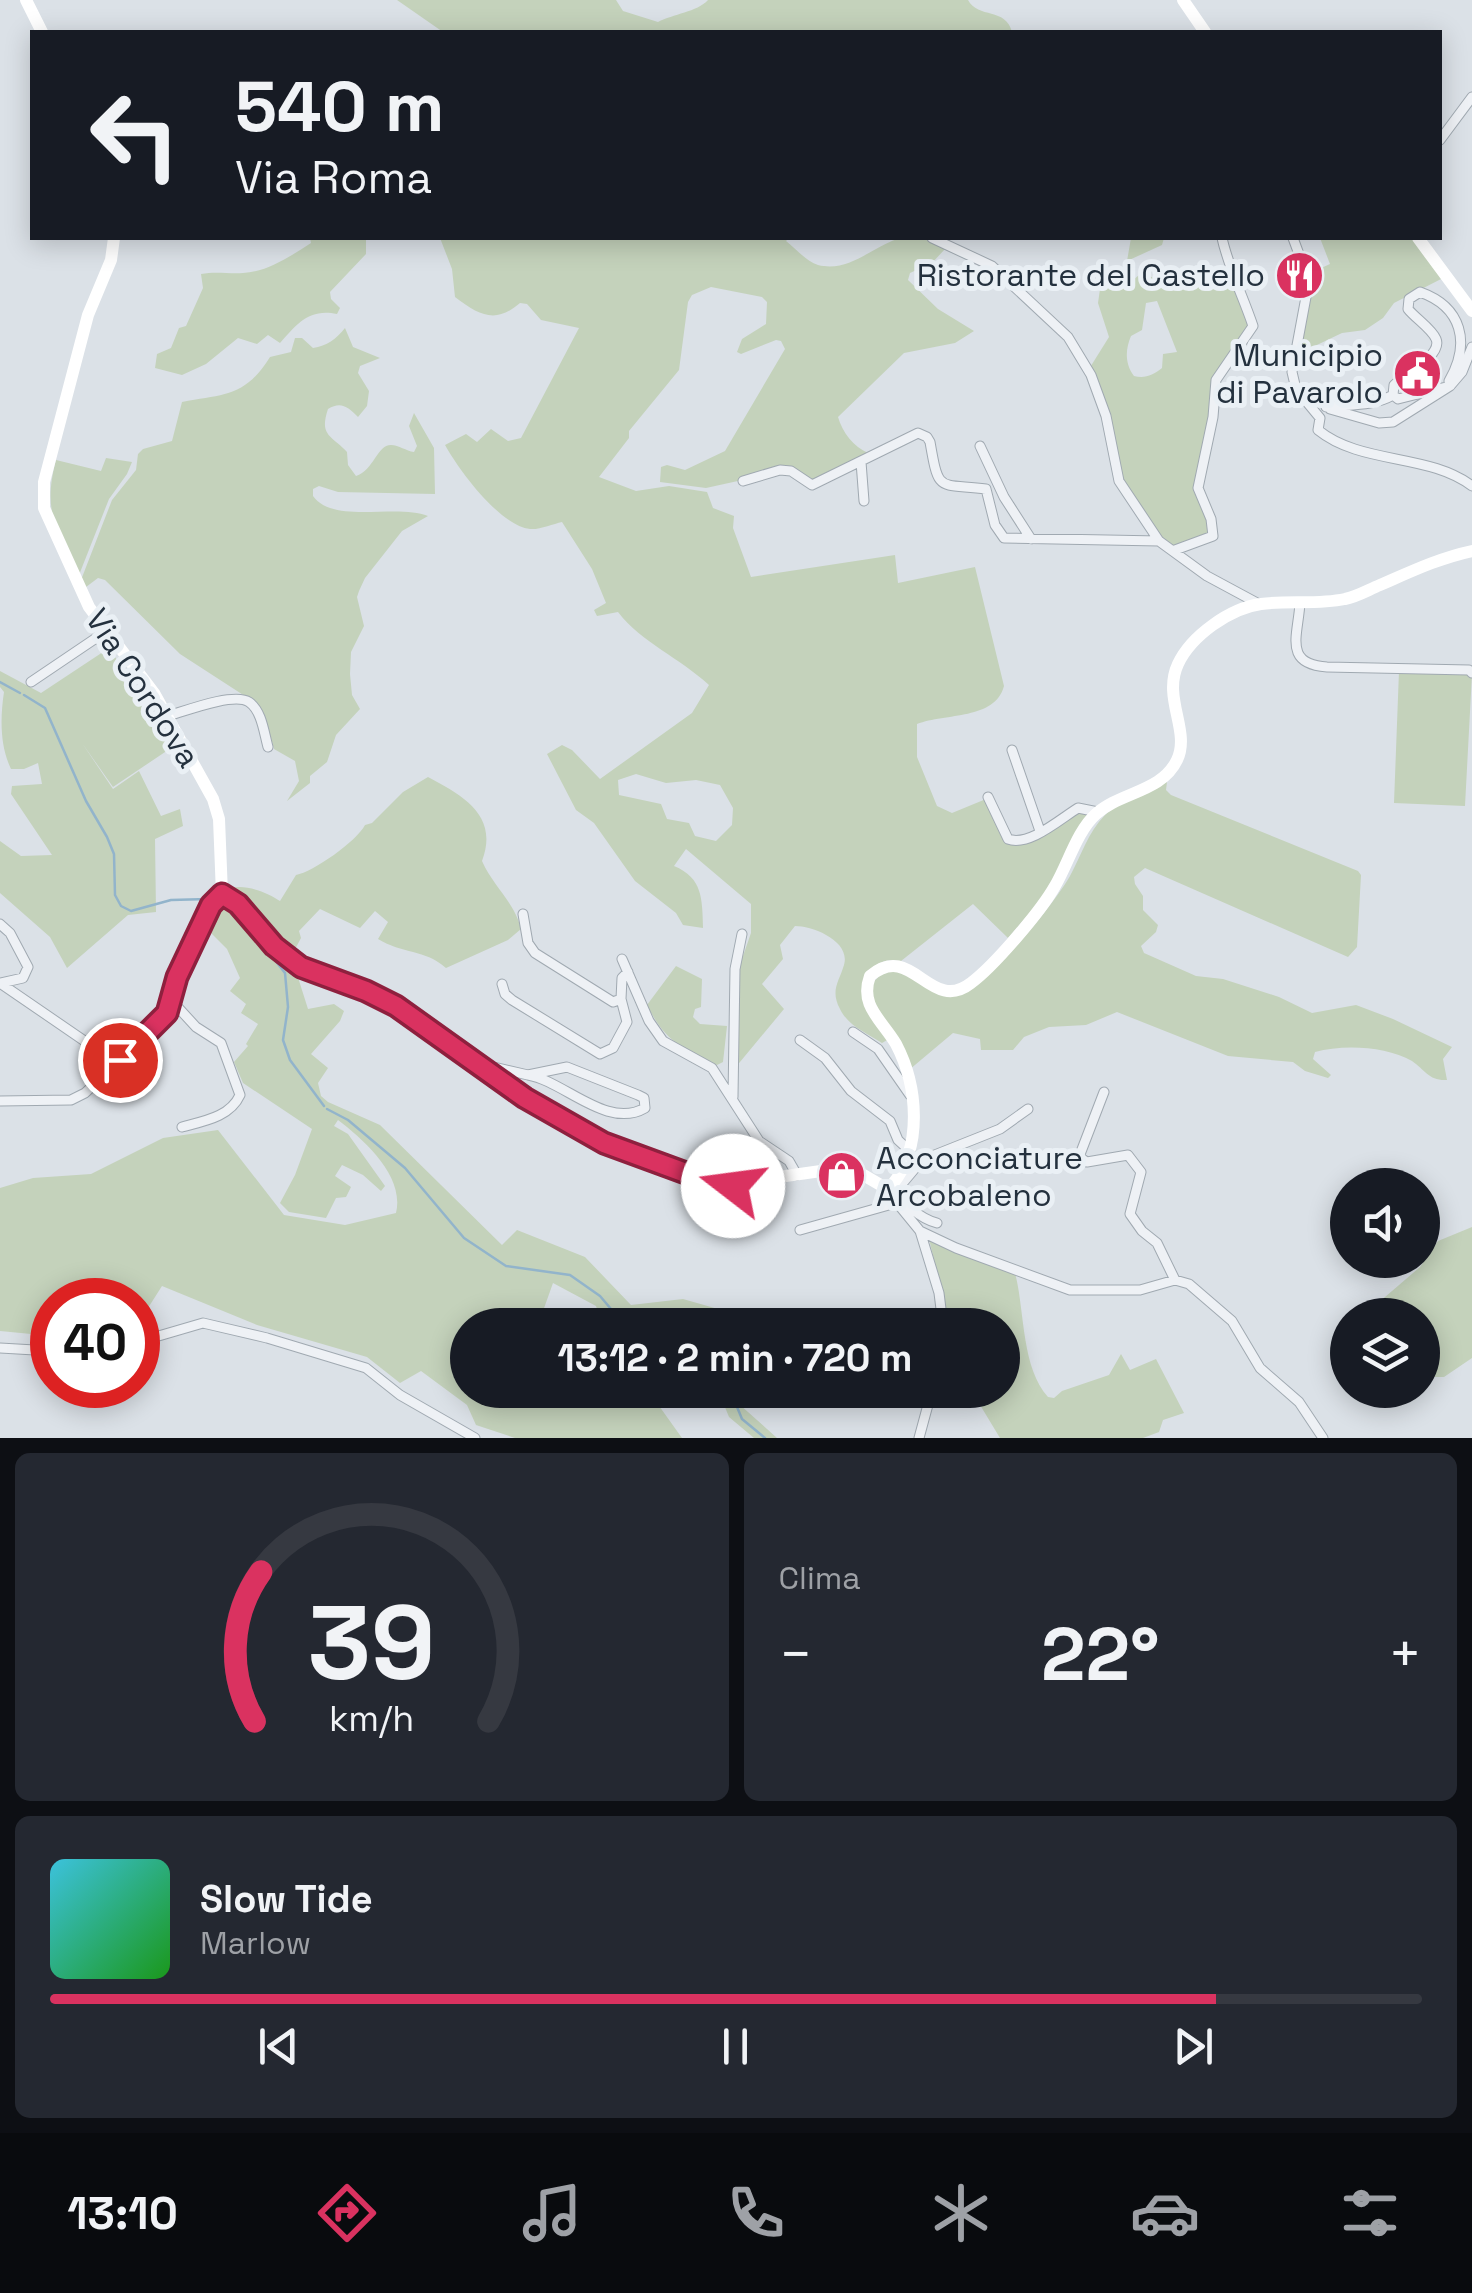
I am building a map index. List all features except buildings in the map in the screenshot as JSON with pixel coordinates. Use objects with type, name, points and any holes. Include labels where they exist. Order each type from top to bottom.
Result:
[{"type":"street","points":[[26,0],[41,30]]},
{"type":"street","points":[[1183,0],[1204,30]]},
{"type":"street","points":[[1442,137],[1472,97]]},
{"type":"street","name":"Via Cordova","points":[[114,240],[111,260],[88,315],[42,488],[46,515],[101,635],[138,670],[168,716],[217,809],[222,894]]},
{"type":"street","points":[[936,240],[992,266],[1068,336],[1090,375],[1106,416],[1119,480],[1159,541],[1207,576],[1259,604]]},
{"type":"street","points":[[1175,550],[1213,536],[1198,488],[1213,417],[1216,380],[1253,326],[1230,272],[1222,240]]},
{"type":"street","points":[[1294,240],[1309,281],[1294,382],[1320,418],[1320,433],[1369,452],[1448,472],[1472,486]]},
{"type":"street","points":[[1419,240],[1472,311]]},
{"type":"street","points":[[1393,395],[1394,384],[1431,358],[1436,350],[1436,337],[1408,309],[1409,299],[1420,292],[1434,297],[1461,330],[1463,345],[1450,386]]},
{"type":"street","points":[[1308,402],[1388,424],[1450,386],[1462,372],[1472,347]]},
{"type":"street","points":[[1393,395],[1398,398],[1450,386]]},
{"type":"street","points":[[1326,407],[1366,405],[1393,395]]},
{"type":"street","points":[[743,481],[780,470],[791,471],[812,485],[910,435],[922,434],[930,442],[937,478],[948,486],[986,489],[998,534],[1004,538],[1159,541]]},
{"type":"street","points":[[980,446],[1004,497],[1030,539]]},
{"type":"street","points":[[861,462],[864,500]]},
{"type":"street","points":[[1324,1438],[1298,1402],[1260,1368],[1232,1321],[1189,1284],[1175,1280],[1140,1290],[1070,1290],[956,1248],[920,1230],[896,1203],[891,1186],[910,1151],[912,1098],[898,1047],[869,1008],[865,995],[870,976],[887,966],[899,965],[943,991],[968,986],[1053,891],[1086,827],[1098,812],[1166,775],[1176,762],[1181,740],[1171,692],[1178,662],[1205,631],[1259,604],[1346,599],[1436,560],[1472,551]]},
{"type":"street","points":[[1300,603],[1295,644],[1296,653],[1306,664],[1472,672]]},
{"type":"street","points":[[31,682],[101,635]]},
{"type":"street","points":[[168,716],[236,698],[248,700],[258,713],[268,747]]},
{"type":"street","points":[[1012,750],[1040,831]]},
{"type":"street","points":[[988,797],[1008,840],[1018,842],[1078,808],[1098,812]]},
{"type":"street","points":[[0,1101],[44,1102],[78,1097],[167,1013],[177,977],[211,905],[222,894],[238,904],[274,946],[301,967],[396,1006],[525,1098],[604,1143],[722,1185],[824,1169],[849,1170],[891,1186],[924,1220],[937,1223]]},
{"type":"street","points":[[524,914],[528,943],[535,953],[613,1002],[621,999]]},
{"type":"street","points":[[0,924],[10,933],[28,968],[23,978],[0,983]]},
{"type":"street","points":[[734,1100],[735,970],[742,934]]},
{"type":"street","points":[[622,958],[649,1021],[664,1042],[712,1068],[758,1141],[789,1161],[797,1175]]},
{"type":"street","points":[[502,984],[512,1000],[600,1054],[613,1048],[627,1022],[621,999],[622,978],[628,972]]},
{"type":"street","points":[[0,983],[93,1049],[116,1053],[167,1013]]},
{"type":"street","points":[[172,1002],[220,1043],[240,1096],[236,1106],[215,1118],[182,1127]]},
{"type":"street","points":[[852,1032],[878,1049],[912,1098]]},
{"type":"street","points":[[800,1040],[825,1058],[851,1091],[890,1121],[898,1140],[910,1151]]},
{"type":"street","points":[[478,1064],[528,1075],[610,1111],[628,1114],[645,1108],[644,1098],[567,1066],[528,1075]]},
{"type":"street","points":[[1104,1092],[1079,1157],[1087,1162],[1128,1155],[1134,1160],[1141,1172],[1130,1214],[1158,1243],[1175,1280]]},
{"type":"street","points":[[891,1186],[922,1160],[1000,1129],[1028,1109]]},
{"type":"street","points":[[687,1193],[699,1198],[707,1208],[747,1220],[752,1218],[752,1205],[720,1198],[722,1185]]},
{"type":"street","points":[[800,1230],[896,1203]]},
{"type":"street","points":[[920,1230],[941,1308]]},
{"type":"street","points":[[160,1335],[202,1323],[366,1368],[400,1395],[474,1438]]},
{"type":"street","points":[[0,1348],[30,1349]]},
{"type":"street","points":[[918,1438],[927,1408]]},
{"type":"green space","points":[[397,0],[616,0],[623,11],[658,22],[708,0],[968,0],[978,10],[1004,19],[1011,30],[440,30]]},
{"type":"green space","points":[[310,240],[366,240],[366,254],[330,292],[340,308],[337,314],[311,316],[280,343],[268,335],[257,344],[238,338],[206,364],[182,375],[155,368],[157,354],[171,348],[179,328],[186,326],[203,288],[201,274],[261,270]]},
{"type":"green space","points":[[441,240],[787,240],[810,261],[835,266],[894,240],[928,240],[945,249],[932,263],[910,273],[908,280],[938,309],[974,331],[955,343],[904,353],[838,417],[849,438],[868,453],[813,482],[792,469],[706,488],[660,482],[661,467],[685,470],[725,451],[785,349],[776,340],[741,354],[737,352],[742,339],[766,324],[767,302],[762,297],[711,287],[692,295],[688,302],[679,370],[629,431],[629,438],[599,477],[636,491],[669,486],[707,492],[713,508],[734,516],[733,528],[751,577],[895,555],[898,583],[975,567],[1004,686],[991,705],[980,710],[917,724],[917,757],[937,806],[952,813],[986,799],[1017,845],[1079,810],[1092,813],[1051,888],[1008,938],[973,904],[901,961],[883,961],[872,970],[864,980],[889,1039],[882,1043],[843,1015],[836,996],[844,965],[842,949],[829,936],[795,926],[780,945],[783,959],[762,984],[784,1009],[735,1068],[736,976],[751,933],[751,904],[686,849],[674,866],[696,883],[703,928],[683,925],[676,913],[635,881],[594,823],[576,810],[547,754],[562,745],[600,779],[692,713],[709,685],[638,633],[618,612],[597,616],[594,610],[606,603],[592,569],[562,522],[530,529],[506,518],[481,495],[451,456],[445,445],[466,434],[477,442],[491,429],[508,441],[521,438],[579,328],[541,320],[527,304],[520,303],[503,314],[488,315],[455,297],[452,269]],"holes":[[[636,774],[666,783],[696,780],[720,785],[733,808],[732,825],[716,841],[695,836],[689,823],[667,819],[661,804],[619,795],[618,780]]]},
{"type":"green space","points":[[1131,240],[1163,240],[1162,245],[1127,261]]},
{"type":"green space","points":[[1321,240],[1418,240],[1445,277],[1394,303],[1383,318],[1365,330],[1342,333],[1298,354],[1308,274],[1330,264]]},
{"type":"green space","points":[[1206,271],[1231,275],[1252,326],[1223,365],[1197,488],[1213,536],[1175,550],[1156,535],[1128,494],[1089,369],[1109,337],[1098,303],[1100,289],[1108,285],[1126,286],[1139,275],[1148,275],[1168,287],[1178,282],[1185,284]],"holes":[[[1157,301],[1177,352],[1163,354],[1162,368],[1152,374],[1134,376],[1128,362],[1128,346],[1131,336],[1142,330],[1146,303]]]},
{"type":"green space","points":[[345,328],[353,347],[380,358],[360,366],[358,373],[369,391],[367,406],[358,417],[344,406],[328,409],[328,434],[347,452],[348,465],[356,476],[386,446],[414,452],[417,446],[409,426],[414,413],[434,448],[435,494],[338,492],[319,486],[313,489],[313,496],[335,510],[399,511],[428,516],[402,531],[365,578],[357,597],[364,626],[351,652],[350,674],[352,695],[360,709],[336,735],[327,762],[310,776],[310,783],[287,801],[299,781],[295,761],[274,749],[265,716],[257,704],[180,654],[105,580],[98,578],[86,587],[81,580],[112,500],[136,470],[138,454],[172,441],[182,402],[233,392],[252,380],[270,357],[291,352],[295,338],[318,347]]},
{"type":"green space","points":[[106,458],[132,462],[109,499],[79,575],[51,508],[56,460],[101,471]]},
{"type":"green space","points":[[109,648],[174,746],[113,787],[82,743],[113,789],[139,771],[161,816],[180,809],[183,826],[155,839],[156,912],[128,915],[67,968],[50,937],[0,893],[0,841],[21,856],[52,855],[11,794],[12,786],[42,784],[38,763],[11,769],[7,760],[0,671],[41,693]]},
{"type":"green space","points":[[1399,671],[1472,674],[1465,806],[1394,803]]},
{"type":"green space","points":[[428,777],[465,800],[482,820],[486,845],[482,861],[521,929],[508,940],[446,968],[378,939],[388,922],[375,911],[360,928],[320,909],[299,931],[301,938],[293,953],[226,890],[261,891],[280,901],[296,875],[334,855],[403,792]]},
{"type":"green space","points":[[1167,782],[1166,790],[1171,795],[1358,871],[1361,875],[1357,947],[1348,957],[1145,868],[1134,877],[1135,884],[1143,896],[1143,910],[1158,925],[1141,946],[1144,953],[1196,976],[1223,979],[1279,997],[1312,1013],[1356,1005],[1393,1019],[1452,1047],[1443,1059],[1447,1080],[1431,1077],[1402,1056],[1351,1047],[1315,1052],[1313,1059],[1331,1075],[1328,1078],[1305,1071],[1293,1062],[1228,1056],[1117,1012],[1086,1025],[1049,1027],[1024,1037],[1013,1050],[981,1050],[980,1039],[953,1033],[909,1070],[871,1007],[868,987],[888,968],[959,995],[972,988],[1019,943],[1049,906],[1105,815]]},
{"type":"green space","points":[[221,905],[238,912],[295,968],[308,1009],[334,1004],[344,1011],[311,1054],[328,1068],[318,1083],[321,1096],[380,1125],[502,1245],[517,1230],[585,1257],[631,1305],[683,1299],[714,1308],[597,1308],[553,1283],[544,1308],[450,1308],[450,1392],[421,1371],[400,1383],[367,1357],[257,1325],[162,1286],[160,1289],[160,1278],[30,1278],[30,1334],[0,1331],[0,1188],[33,1178],[91,1174],[163,1138],[218,1130],[284,1215],[345,1225],[396,1213],[394,1186],[380,1160],[338,1120],[334,1126],[348,1134],[385,1186],[381,1191],[363,1175],[342,1165],[335,1176],[351,1187],[346,1197],[336,1198],[326,1218],[289,1212],[280,1203],[312,1129],[243,1083],[234,1062],[248,1046],[258,1024],[241,1013],[246,1004],[230,991],[240,978],[227,949],[208,930]]},
{"type":"green space","points":[[676,966],[702,979],[701,1007],[695,1009],[693,1017],[700,1024],[727,1026],[723,1062],[717,1065],[675,1042],[647,1005]]},
{"type":"green space","points":[[1472,1227],[1472,1358],[1444,1377],[1440,1377],[1440,1298],[1384,1298],[1407,1278],[1440,1278],[1440,1240]]},
{"type":"green space","points":[[929,1239],[1015,1273],[1028,1355],[1048,1397],[1109,1375],[1121,1354],[1130,1370],[1156,1359],[1184,1413],[1163,1420],[1159,1432],[1143,1438],[1000,1438],[982,1408],[1020,1408],[1020,1308],[946,1308]]},
{"type":"green space","points":[[468,1408],[661,1408],[682,1438],[515,1438],[476,1425]]},
{"type":"green space","points":[[725,1408],[743,1408],[777,1438],[754,1438],[729,1417]]},
{"type":"waterway","points":[[0,682],[20,693]]},
{"type":"waterway","points":[[24,695],[45,708],[86,801],[107,837],[114,854],[115,895],[121,906],[131,911],[171,900],[208,899]]},
{"type":"waterway","points":[[223,903],[238,913]]},
{"type":"waterway","points":[[243,919],[285,973],[288,1007],[283,1040],[290,1060],[324,1106]]},
{"type":"waterway","points":[[327,1109],[348,1120],[405,1168],[464,1238],[506,1266],[570,1275],[610,1308]]},
{"type":"waterway","points":[[737,1408],[742,1419],[765,1438]]},
{"type":"place","name":"Ristorante del Castello","points":[[1300,275]]},
{"type":"place","name":"Municipio di Pavarolo","points":[[1418,373]]},
{"type":"place","name":"Acconciature Arcobaleno","points":[[841,1176]]},
{"type":"route","points":[[120,1060],[167,1013],[177,977],[211,905],[222,894],[238,904],[274,946],[301,967],[396,1006],[525,1098],[604,1143],[713,1183],[733,1186]]}]
